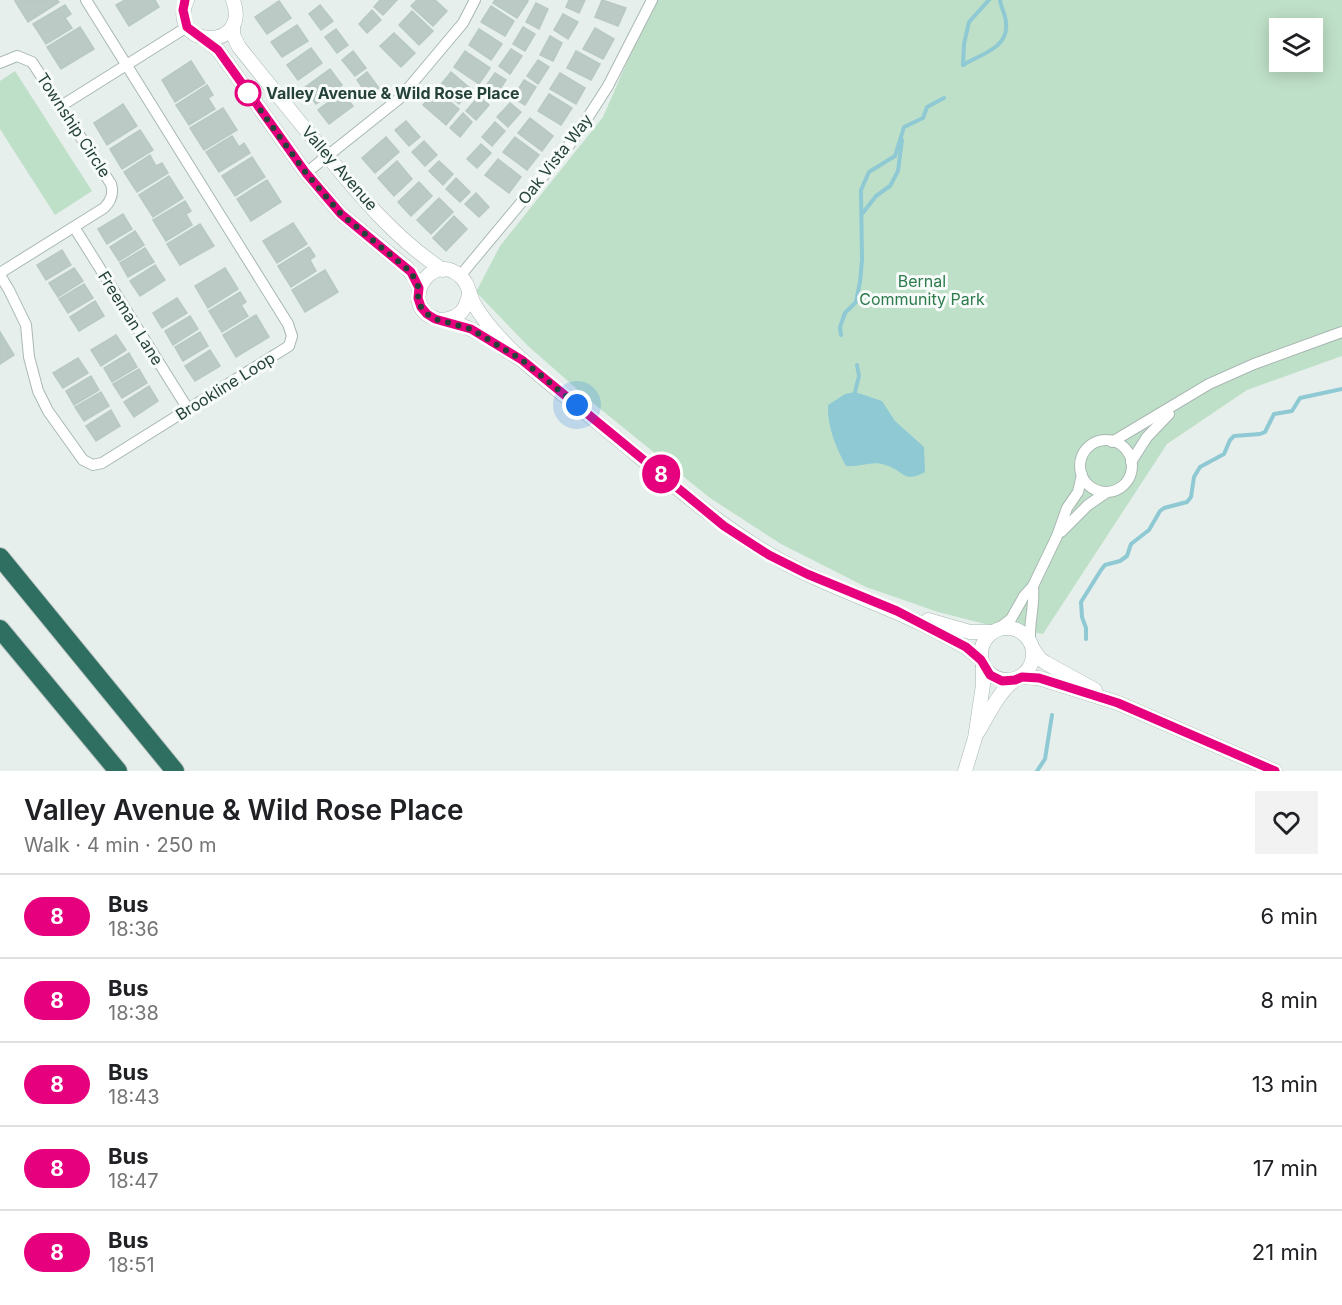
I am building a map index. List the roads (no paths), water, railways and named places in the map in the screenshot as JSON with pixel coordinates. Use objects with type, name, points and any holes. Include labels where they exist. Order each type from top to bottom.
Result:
[{"type":"highway","points":[[0,557],[175,771]]},
{"type":"highway","points":[[0,629],[118,771]]},
{"type":"street","name":"Brookline Loop","points":[[0,274],[26,325],[29,357],[38,391],[48,411],[83,460],[93,465],[102,463],[289,346],[292,336],[282,314],[86,0]]},
{"type":"street","name":"Valley Avenue","points":[[233,0],[236,16],[233,35],[239,48],[361,196],[424,258],[443,270],[449,270],[460,276],[465,281],[469,294],[481,315],[522,360]]},
{"type":"street","points":[[306,173],[400,98],[463,23],[475,0]]},
{"type":"street","name":"Oak Vista Way","points":[[460,276],[574,139],[608,86],[652,0]]},
{"type":"street","points":[[61,106],[187,27],[183,10],[186,1]]},
{"type":"street","points":[[203,38],[220,37],[233,25]]},
{"type":"street","name":"Valley Avenue","points":[[187,27],[218,50],[306,173],[341,214],[407,267],[419,288],[418,298],[427,314],[435,319],[471,329],[522,360],[724,526],[769,555],[807,574],[897,611],[966,647],[982,663]]},
{"type":"street","name":"Township Circle","points":[[0,63],[17,56],[30,60],[112,187],[111,198],[104,208],[0,274]]},
{"type":"street","name":"Freeman Lane","points":[[74,227],[188,409]]},
{"type":"street","points":[[419,288],[432,272],[443,270]]},
{"type":"street","points":[[444,320],[454,318],[462,312],[469,294]]},
{"type":"street","points":[[1112,442],[1209,384],[1254,364],[1340,332]]},
{"type":"street","points":[[1131,462],[1146,437],[1179,402]]},
{"type":"street","points":[[965,771],[975,738],[983,686],[982,645],[1011,619],[1024,596],[1033,586],[1057,536],[1067,508],[1078,492],[1082,476],[1081,458],[1087,449],[1097,442],[1112,442],[1124,448],[1128,453],[1132,467],[1126,482],[1114,491],[1107,492],[1090,487],[1082,476]]},
{"type":"street","points":[[1057,536],[1088,505],[1107,492]]},
{"type":"street","points":[[975,738],[1005,687],[1029,669],[1033,660],[1029,626],[1035,601],[1033,586]]},
{"type":"street","name":"Valley Avenue","points":[[897,611],[970,632],[995,631]]},
{"type":"street","points":[[995,631],[1007,628],[1016,629],[1032,645],[1040,659],[1118,703],[1275,771]]},
{"type":"street","points":[[982,663],[990,675],[1002,681],[1039,678],[1118,703]]},
{"type":"water","points":[[855,392],[882,401],[895,421],[924,447],[925,472],[912,477],[880,464],[846,466],[833,437],[828,405],[845,394]]},
{"type":"waterway","points":[[963,65],[964,44],[969,22],[989,0]]},
{"type":"waterway","points":[[963,65],[992,49],[1003,39],[1006,32],[1006,20],[1000,0]]},
{"type":"waterway","points":[[841,335],[840,327],[845,313],[856,302],[860,282],[861,190],[869,172],[895,156],[904,127],[923,118],[927,107],[944,98]]},
{"type":"waterway","points":[[862,214],[876,196],[890,186],[898,171],[902,140]]},
{"type":"waterway","points":[[855,392],[859,376],[857,365]]},
{"type":"waterway","points":[[1086,639],[1081,602],[1101,570],[1105,565],[1120,561],[1127,556],[1131,544],[1149,530],[1160,511],[1187,502],[1191,497],[1194,477],[1200,467],[1224,454],[1234,436],[1265,432],[1274,414],[1292,411],[1300,398],[1342,389]]},
{"type":"waterway","points":[[1037,771],[1045,759],[1052,715]]},
{"type":"place","name":"Valley Avenue & Wild Rose Place","points":[[248,93]]},
{"type":"park label","name":"Bernal Community Park","points":[[922,290]]}]
